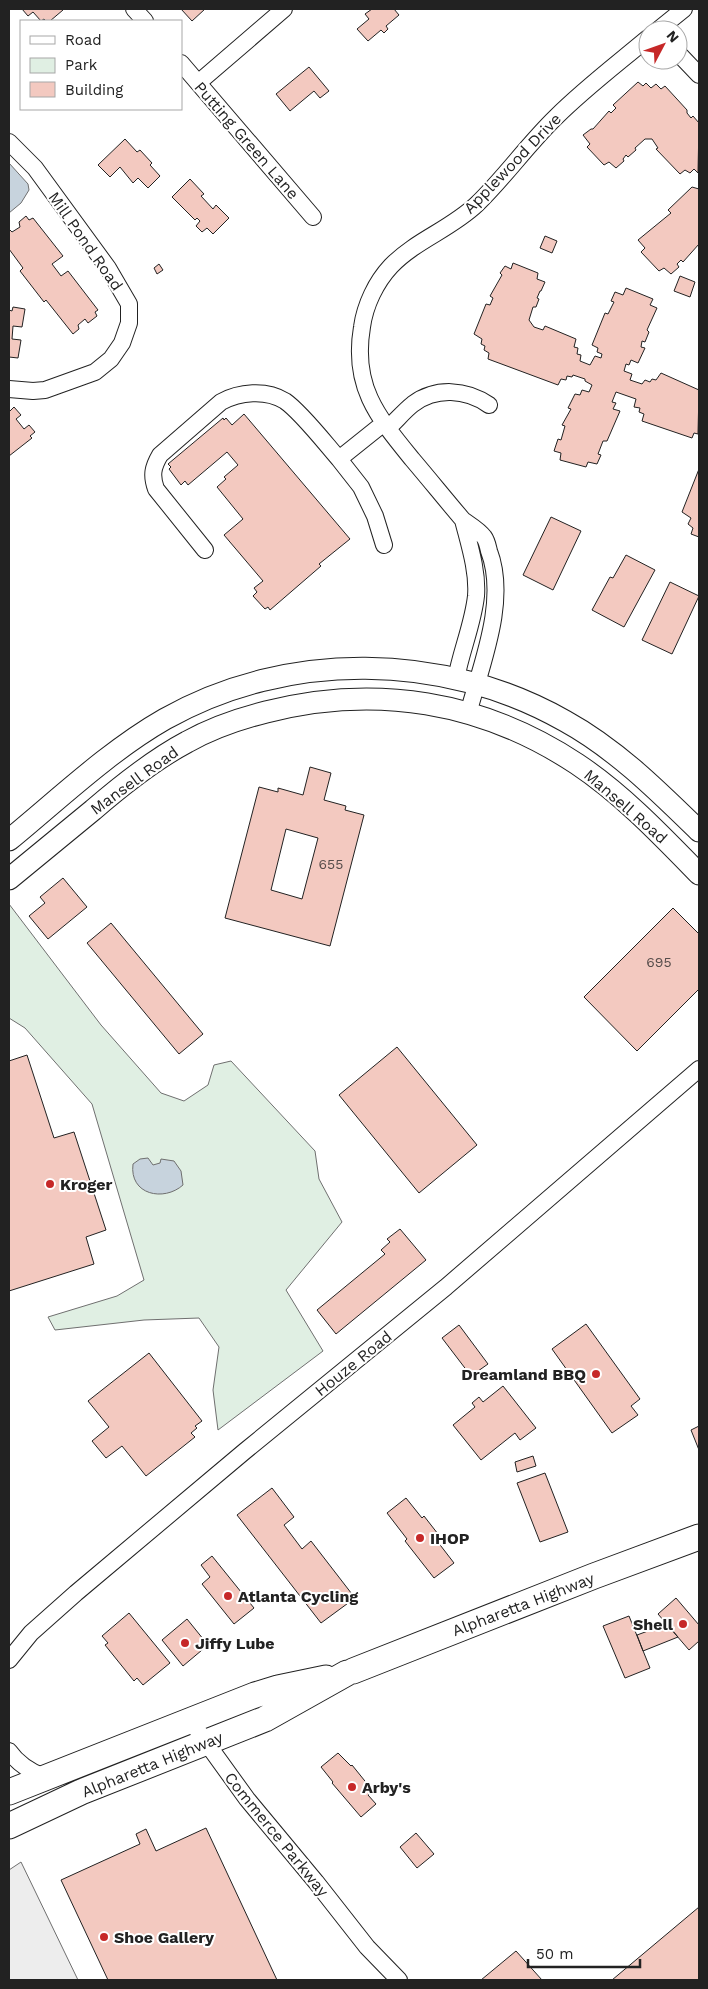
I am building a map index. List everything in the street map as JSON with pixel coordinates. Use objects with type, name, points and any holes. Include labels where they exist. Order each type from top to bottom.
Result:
[{"type":"highway","name":"Alpharetta Highway","points":[[9,1826],[67,1798],[265,1719],[350,1672],[594,1576],[699,1537]]},
{"type":"highway","name":"Alpharetta Highway","points":[[9,1792],[190,1720],[278,1688],[350,1672]]},
{"type":"main road","name":"Mansell Road","points":[[9,840],[119,749],[187,708],[242,687],[295,674],[349,668],[416,671],[466,681],[524,701],[564,720],[623,760],[699,831]]},
{"type":"main road","points":[[242,687],[250,716]]},
{"type":"main road","name":"Mansell Road","points":[[9,879],[124,784],[164,755],[212,730],[250,716],[295,704],[348,698],[401,700],[427,704],[507,726],[534,739],[578,765],[622,799],[699,874]]},
{"type":"street","points":[[134,9],[144,20]]},
{"type":"street","points":[[198,83],[284,9]]},
{"type":"street","points":[[670,20],[684,9]]},
{"type":"street","name":"Applewood Drive","points":[[466,681],[493,619],[496,599],[494,565],[484,537],[463,520],[386,426],[368,395],[363,379],[360,358],[363,319],[371,297],[381,279],[406,252],[450,225],[476,204],[556,117],[638,47]]},
{"type":"street","points":[[688,63],[699,75]]},
{"type":"street","name":"Putting Green Lane","points":[[182,64],[313,217]]},
{"type":"street","name":"Mill Pond Road","points":[[9,142],[35,168],[108,268],[129,304],[129,323],[122,343],[111,359],[94,372],[45,390],[9,389]]},
{"type":"street","points":[[338,459],[386,426],[414,403],[435,393],[466,393],[478,397],[489,405]]},
{"type":"street","points":[[205,550],[156,489],[152,478],[154,466],[160,455],[221,402],[232,396],[252,394],[267,394],[285,401],[338,459],[361,487],[375,516],[384,545]]},
{"type":"street","name":"Applewood Drive","points":[[463,520],[474,562],[476,594],[466,681],[468,714]]},
{"type":"street","name":"Houze Road","points":[[9,1660],[19,1646],[52,1614],[245,1450],[446,1287],[699,1069]]},
{"type":"street","name":"Commerce Parkway","points":[[190,1720],[247,1799],[367,1947],[399,1980]]},
{"type":"street","points":[[9,1751],[16,1761],[44,1777]]},
{"type":"street","name":"Commerce Parkway","points":[[367,1947],[383,1980]]},
{"type":"green space","points":[[9,904],[101,1025],[161,1093],[184,1101],[208,1085],[214,1065],[231,1061],[315,1151],[319,1179],[342,1222],[286,1290],[323,1351],[218,1430],[213,1390],[219,1347],[199,1318],[144,1320],[55,1330],[48,1317],[117,1296],[144,1280],[92,1104],[25,1028],[9,1018]]},
{"type":"shaded area","points":[[9,163],[28,184],[29,190],[21,203],[9,213]]},
{"type":"shaded area","points":[[148,1158],[153,1165],[160,1163],[161,1159],[174,1161],[181,1171],[183,1185],[167,1193],[158,1194],[142,1189],[136,1183],[133,1175],[133,1164],[140,1159]]},
{"type":"shaded area","points":[[21,1862],[78,1980],[9,1980],[9,1870]]},
{"type":"building","points":[[22,9],[63,10],[51,20],[40,20],[33,12],[28,16]]},
{"type":"building","points":[[181,9],[205,9],[192,21]]},
{"type":"building","points":[[372,9],[394,9],[399,15],[386,26],[388,29],[384,33],[381,30],[368,41],[357,29],[369,19],[365,14]]},
{"type":"building","points":[[309,67],[329,91],[320,98],[314,91],[290,111],[276,94]]},
{"type":"building","points":[[638,82],[643,86],[646,83],[651,88],[656,84],[661,89],[665,86],[687,110],[691,118],[693,116],[699,123],[698,173],[694,169],[690,173],[685,170],[680,174],[656,149],[658,148],[652,139],[645,139],[628,157],[626,155],[623,159],[624,161],[616,168],[609,162],[604,165],[587,147],[590,144],[583,135],[593,129],[609,111],[611,113],[616,108],[613,105]]},
{"type":"building","points":[[125,139],[137,152],[140,150],[152,163],[150,165],[160,176],[148,188],[138,178],[133,183],[120,167],[110,177],[98,165]]},
{"type":"building","points":[[190,179],[204,194],[201,196],[213,209],[216,205],[229,218],[213,234],[207,228],[202,232],[196,226],[200,221],[197,218],[195,220],[172,197]]},
{"type":"building","points":[[692,187],[699,189],[699,244],[683,262],[681,260],[677,264],[679,267],[671,274],[664,268],[659,271],[641,252],[645,248],[638,240],[671,213],[668,210]]},
{"type":"building","points":[[26,216],[29,220],[33,218],[63,256],[52,264],[61,276],[68,271],[98,310],[95,312],[97,316],[88,323],[85,319],[78,325],[79,329],[73,334],[46,300],[44,302],[20,271],[23,268],[9,249],[9,229],[12,232],[20,227],[19,222]]},
{"type":"building","points":[[545,236],[557,241],[552,253],[540,248]]},
{"type":"building","points":[[513,263],[538,273],[537,279],[545,282],[529,320],[534,327],[543,330],[545,326],[576,339],[574,347],[578,348],[577,354],[581,355],[580,361],[590,365],[595,356],[601,358],[602,354],[597,352],[598,348],[592,345],[605,313],[608,314],[614,302],[611,301],[615,292],[623,295],[626,288],[653,299],[650,305],[657,308],[647,330],[649,332],[645,342],[642,341],[641,347],[645,348],[638,363],[631,360],[629,365],[626,364],[624,371],[632,374],[630,380],[642,384],[645,380],[650,382],[652,379],[656,380],[661,373],[699,390],[698,434],[694,433],[692,438],[642,421],[644,414],[639,412],[640,408],[634,407],[636,399],[616,392],[612,402],[616,403],[613,409],[620,411],[607,441],[603,441],[598,454],[601,455],[597,464],[588,462],[586,467],[560,460],[561,453],[554,451],[558,439],[561,440],[565,426],[562,425],[571,409],[568,408],[575,394],[580,395],[582,390],[589,392],[592,385],[585,381],[585,379],[573,375],[572,377],[567,376],[566,380],[561,379],[558,385],[488,359],[489,353],[484,350],[485,346],[481,344],[482,339],[474,334],[486,304],[490,305],[493,298],[490,296],[502,275],[500,273],[505,266],[511,269]]},
{"type":"building","points":[[159,264],[163,270],[157,274],[154,268]]},
{"type":"building","points":[[680,276],[695,282],[690,297],[674,291]]},
{"type":"building","points":[[13,307],[25,309],[22,327],[13,326],[12,339],[21,340],[18,358],[9,357],[9,310],[12,311]]},
{"type":"building","points":[[14,407],[21,415],[16,419],[24,429],[29,425],[35,432],[30,436],[32,438],[9,456],[9,409],[10,411]]},
{"type":"building","points":[[244,414],[350,539],[319,564],[321,566],[270,610],[268,607],[265,609],[253,596],[257,592],[254,588],[263,581],[224,535],[243,519],[217,487],[226,479],[224,477],[238,465],[227,452],[188,485],[185,481],[181,485],[169,469],[171,467],[168,464],[223,418],[224,420],[226,418],[232,425]]},
{"type":"building","points":[[699,469],[699,537],[691,534],[693,528],[688,524],[691,518],[682,512]]},
{"type":"building","points":[[551,517],[581,531],[553,590],[523,575]]},
{"type":"building","points":[[626,555],[655,570],[624,627],[592,610],[610,577],[613,578]]},
{"type":"building","points":[[670,582],[699,596],[672,654],[642,640]]},
{"type":"building","points":[[310,767],[331,773],[324,800],[346,806],[345,810],[364,815],[330,946],[225,918],[259,787],[278,792],[278,788],[303,795]],"holes":[[[286,829],[318,838],[302,899],[271,890]]]},
{"type":"building","points":[[63,878],[87,907],[48,939],[29,916],[45,903],[40,897]]},
{"type":"building","points":[[673,908],[699,934],[699,989],[637,1051],[584,997]]},
{"type":"building","points":[[111,923],[203,1034],[179,1054],[87,943]]},
{"type":"building","points":[[397,1047],[477,1145],[419,1193],[339,1095]]},
{"type":"building","name":"Kroger","points":[[27,1055],[54,1138],[74,1132],[106,1230],[86,1237],[94,1264],[9,1291],[9,1061]]},
{"type":"building","points":[[400,1229],[426,1260],[336,1334],[317,1310],[385,1254],[381,1250],[390,1242],[387,1239]]},
{"type":"building","name":"Dreamland BBQ","points":[[586,1324],[640,1399],[631,1406],[638,1415],[612,1433],[552,1349]]},
{"type":"building","points":[[459,1325],[488,1364],[471,1376],[442,1338]]},
{"type":"building","points":[[149,1353],[202,1421],[195,1426],[197,1428],[191,1433],[195,1437],[146,1476],[122,1446],[106,1458],[92,1441],[109,1427],[88,1401]]},
{"type":"building","points":[[503,1386],[536,1428],[520,1440],[515,1433],[481,1460],[453,1425],[475,1407],[472,1403],[479,1397],[483,1402]]},
{"type":"building","points":[[699,1426],[699,1450],[691,1430]]},
{"type":"building","points":[[533,1456],[536,1466],[517,1472],[515,1462]]},
{"type":"building","points":[[545,1473],[568,1532],[540,1542],[517,1483]]},
{"type":"building","points":[[272,1488],[294,1517],[284,1525],[302,1549],[311,1541],[355,1598],[321,1623],[237,1515]]},
{"type":"building","name":"IHOP","points":[[406,1498],[438,1534],[434,1537],[454,1563],[434,1578],[405,1541],[407,1539],[387,1513]]},
{"type":"building","name":"Atlanta Cycling","points":[[212,1556],[254,1608],[234,1624],[202,1584],[210,1577],[201,1565]]},
{"type":"building","name":"Shell","points":[[676,1598],[699,1625],[699,1641],[689,1650],[658,1614]]},
{"type":"building","points":[[129,1613],[170,1663],[143,1685],[137,1678],[134,1681],[105,1645],[108,1643],[102,1636]]},
{"type":"building","name":"Shell","points":[[629,1616],[650,1668],[625,1678],[603,1626]]},
{"type":"building","name":"Jiffy Lube","points":[[187,1619],[208,1645],[183,1666],[162,1640]]},
{"type":"building","points":[[667,1624],[678,1637],[643,1651],[637,1635]]},
{"type":"building","name":"Arby's","points":[[338,1753],[352,1765],[373,1791],[368,1795],[376,1804],[361,1817],[321,1767]]},
{"type":"building","points":[[206,1828],[277,1980],[108,1980],[61,1880],[140,1844],[136,1834],[146,1829],[156,1851]]},
{"type":"building","points":[[416,1833],[434,1854],[417,1868],[400,1847]]},
{"type":"building","points":[[699,1907],[699,1980],[612,1980]]},
{"type":"building","points":[[516,1951],[542,1980],[481,1980]]},
{"type":"place","name":"Kroger","points":[[50,1184]]},
{"type":"place","name":"Dreamland BBQ","points":[[596,1374]]},
{"type":"place","name":"IHOP","points":[[420,1538]]},
{"type":"place","name":"Atlanta Cycling","points":[[228,1596]]},
{"type":"place","name":"Shell","points":[[683,1624]]},
{"type":"place","name":"Jiffy Lube","points":[[185,1643]]},
{"type":"place","name":"Arby's","points":[[352,1787]]},
{"type":"place","name":"Shoe Gallery","points":[[104,1937]]}]
